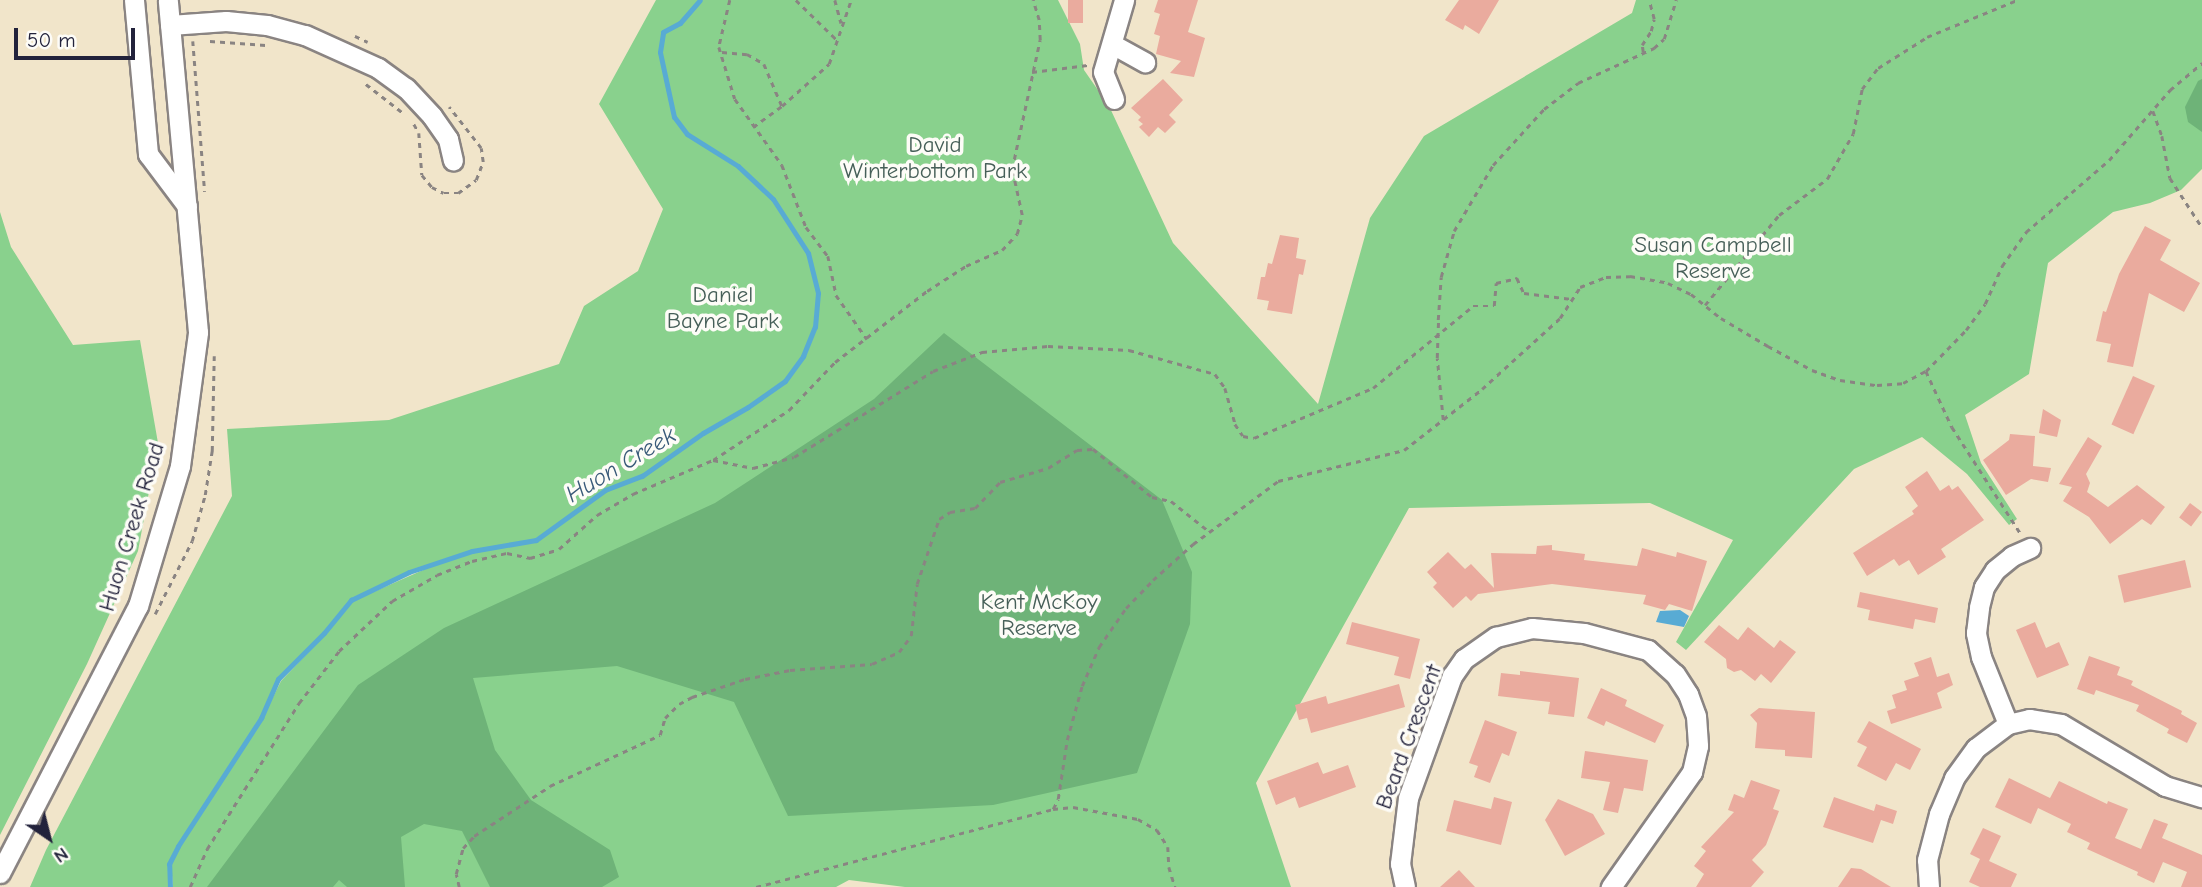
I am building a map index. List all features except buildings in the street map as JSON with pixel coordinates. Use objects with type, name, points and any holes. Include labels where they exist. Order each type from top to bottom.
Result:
[{"type":"street","points":[[135,0],[148,154],[188,207]]},
{"type":"street","name":"Huon Creek Road","points":[[0,873],[138,606],[180,466],[198,332],[168,0]]},
{"type":"street","points":[[1114,99],[1105,81],[1109,53],[1124,0]]},
{"type":"street","points":[[170,25],[226,21],[267,25],[305,35],[378,68],[405,88],[432,116],[448,139],[453,160]]},
{"type":"street","points":[[1109,53],[1145,62]]},
{"type":"street","points":[[2008,724],[1981,657],[1976,634],[1979,607],[1984,587],[1995,570],[2012,556],[2030,548]]},
{"type":"street","name":"Beard Crescent","points":[[1405,887],[1400,864],[1408,798],[1452,677],[1464,659],[1488,642],[1515,629],[1532,628],[1584,634],[1648,650],[1675,674],[1688,694],[1696,716],[1698,746],[1692,772],[1611,887]]},
{"type":"street","points":[[1928,887],[1927,860],[1954,778],[1976,748],[2008,724],[2029,719],[2061,724],[2165,786],[2202,797]]},
{"type":"path","points":[[730,0],[723,20],[720,52],[735,99],[782,165],[806,227],[828,256],[836,295],[867,339]]},
{"type":"path","points":[[796,0],[836,39]]},
{"type":"path","points":[[835,0],[841,23]]},
{"type":"path","points":[[753,127],[782,106],[829,64],[851,0]]},
{"type":"path","points":[[190,887],[207,849],[299,703],[339,651],[392,601],[437,575],[472,561],[507,553],[530,558],[559,549],[597,514],[713,460],[789,411],[835,362],[927,291],[966,266],[1002,250],[1017,234],[1022,215],[1012,169],[1040,40],[1033,0]]},
{"type":"path","points":[[1643,52],[1642,45],[1651,31],[1654,19],[1649,0]]},
{"type":"path","points":[[1443,420],[1437,338],[1441,277],[1454,231],[1493,165],[1544,109],[1578,83],[1664,39],[1676,0]]},
{"type":"path","points":[[1705,305],[1779,215],[1827,179],[1853,134],[1862,89],[1878,68],[1927,37],[2017,0]]},
{"type":"path","points":[[352,35],[374,46]]},
{"type":"path","points":[[193,41],[269,45]]},
{"type":"path","points":[[720,52],[747,54],[764,64],[782,106]]},
{"type":"path","points":[[1032,72],[1109,53]]},
{"type":"path","points":[[1053,809],[1058,799],[1076,708],[1099,647],[1126,608],[1153,580],[1210,532],[1278,481],[1404,450],[1443,420],[1560,318],[1580,287],[1605,277],[1630,276],[1668,282],[1768,346],[1812,370],[1840,380],[1877,386],[1903,383],[1926,371],[1947,353],[1985,304],[2002,266],[2026,232],[2109,160],[2170,90],[2202,64]]},
{"type":"path","points":[[366,83],[404,114]]},
{"type":"path","points":[[414,122],[419,133],[422,175],[432,187],[444,193],[458,193],[471,186],[481,173],[481,148],[445,102]]},
{"type":"path","points":[[2154,111],[2170,177],[2202,227]]},
{"type":"path","points":[[713,460],[753,468],[794,457],[933,372],[982,352],[1048,346],[1129,350],[1215,374],[1225,388],[1235,424],[1243,436],[1254,438],[1373,388],[1473,306],[1494,306],[1496,283],[1517,278],[1524,293],[1572,299]]},
{"type":"path","points":[[1926,371],[1952,427],[2030,548]]},
{"type":"path","points":[[459,887],[456,874],[461,856],[474,836],[550,786],[660,735],[666,718],[679,704],[692,697],[744,679],[790,670],[872,664],[899,652],[911,636],[917,583],[939,519],[950,512],[975,508],[1000,482],[1048,468],[1077,450],[1093,449],[1152,497],[1171,500],[1210,532]]},
{"type":"path","points":[[756,887],[1053,809],[1073,807],[1138,819],[1157,830],[1168,847],[1169,867],[1175,887]]},
{"type":"green space","points":[[656,0],[1058,0],[1080,44],[1084,70],[1109,106],[1173,243],[1318,404],[1370,218],[1424,136],[1632,13],[1636,0],[2202,0],[2202,169],[2181,190],[2150,203],[2113,212],[2048,263],[2029,374],[1965,415],[1981,463],[2017,519],[2009,525],[1967,474],[1922,437],[1854,469],[1686,650],[1676,642],[1733,540],[1650,503],[1409,508],[1256,783],[1291,887],[905,887],[849,880],[836,887],[173,887],[171,864],[179,848],[262,719],[281,681],[353,601],[439,563],[409,572],[351,600],[324,633],[278,679],[261,718],[178,846],[169,864],[170,887],[30,887],[46,850],[232,496],[227,429],[389,420],[559,364],[584,306],[638,271],[663,209],[599,104]]},
{"type":"green space","points":[[2202,79],[2202,132],[2188,122],[2185,107],[2198,81]]},
{"type":"green space","points":[[0,212],[11,247],[73,345],[140,340],[158,443],[138,551],[87,664],[0,835]]},
{"type":"green space","name":"Kent McKoy Reserve","points":[[944,333],[1162,500],[1192,572],[1190,624],[1137,773],[993,805],[788,816],[734,702],[617,666],[473,678],[495,750],[531,800],[610,850],[619,877],[602,887],[490,887],[462,831],[424,824],[401,837],[405,887],[347,887],[339,880],[333,887],[207,887],[358,685],[444,628],[715,503],[874,399]]},
{"type":"water","points":[[1680,610],[1689,616],[1684,627],[1656,622],[1660,611]]},
{"type":"waterway","name":"Huon Creek","points":[[170,887],[169,864],[178,846],[261,718],[278,679],[324,633],[351,600],[409,572],[472,551],[536,540],[605,490],[642,476],[703,433],[748,407],[785,381],[803,356],[815,327],[818,293],[808,253],[773,199],[738,166],[687,134],[674,117],[660,52],[663,32],[680,23],[700,0]]},
{"type":"park label","name":"David Winterbottom Park","points":[[935,158]]},
{"type":"park label","name":"Susan Campbell Reserve","points":[[1713,258]]},
{"type":"park label","name":"Daniel Bayne Park","points":[[723,308]]}]
